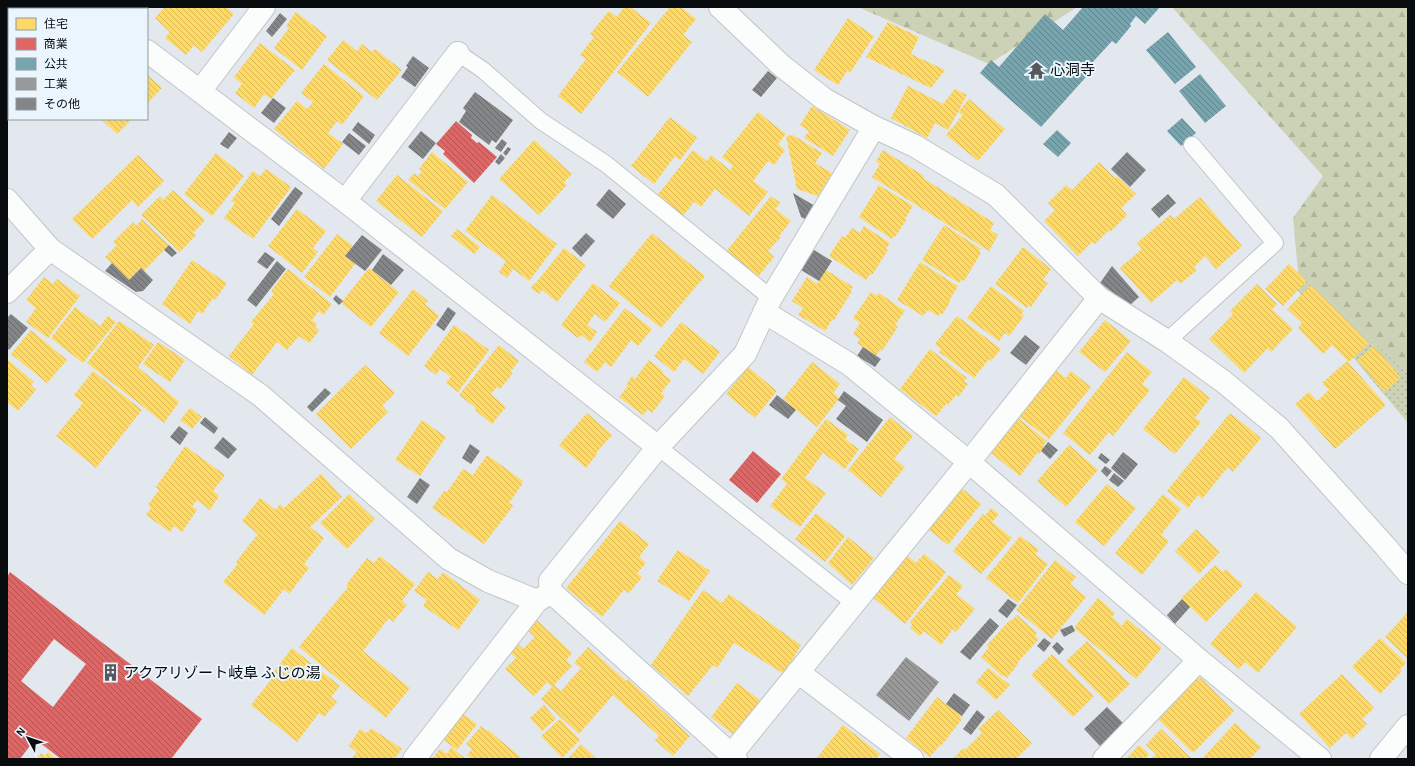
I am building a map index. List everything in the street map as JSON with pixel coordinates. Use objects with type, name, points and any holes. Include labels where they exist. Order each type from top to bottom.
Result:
[{"type":"street","points":[[200,91],[264,7]]},
{"type":"street","points":[[720,7],[782,66],[824,99],[874,127],[915,146],[996,195],[1099,298],[1167,342],[1224,382],[1279,428],[1408,573]]},
{"type":"street","points":[[148,52],[346,201],[658,447]]},
{"type":"street","points":[[346,201],[458,53]]},
{"type":"street","points":[[414,759],[544,596],[550,581],[658,447],[745,354],[768,305],[874,127]]},
{"type":"street","points":[[7,200],[50,249],[260,395],[449,559],[488,582],[544,596],[734,757],[798,672],[969,462],[1099,298]]},
{"type":"street","points":[[7,292],[50,249]]},
{"type":"street","points":[[768,305],[849,364],[969,462],[1199,660],[1320,759]]},
{"type":"street","points":[[1104,759],[1199,660]]},
{"type":"street","points":[[798,672],[912,759]]},
{"type":"street","points":[[1381,759],[1408,726]]},
{"type":"lane","points":[[458,53],[483,70],[541,121],[606,164],[768,305]]},
{"type":"lane","points":[[1167,342],[1274,243],[1192,144]]},
{"type":"lane","points":[[658,447],[854,603]]},
{"type":"green space","points":[[858,7],[1077,7],[989,64]]},
{"type":"green space","points":[[1172,7],[1408,7],[1408,374],[1298,271],[1293,218],[1323,176]]},
{"type":"green space","points":[[1298,271],[1408,374],[1408,423],[1296,289]]},
{"type":"building: 住宅","points":[[21,7],[22,8],[8,8]]},
{"type":"building: 住宅","points":[[30,7],[49,7],[48,8]]},
{"type":"building: 住宅","points":[[165,7],[226,7],[234,14],[202,52],[194,45],[186,55],[165,38],[170,32],[155,18]]},
{"type":"building: 住宅","points":[[624,7],[630,7],[651,23],[581,114],[558,96],[586,59],[580,55],[594,37],[590,34],[609,11],[617,17]]},
{"type":"building: 住宅","points":[[670,7],[681,7],[696,19],[683,35],[692,42],[648,97],[617,72]]},
{"type":"building: 住宅","points":[[8,8],[7,66],[7,9]]},
{"type":"building: 住宅","points":[[296,12],[327,36],[302,70],[274,48],[289,28],[286,26]]},
{"type":"building: 住宅","points":[[848,18],[874,36],[850,73],[847,71],[838,85],[814,70]]},
{"type":"building: 住宅","points":[[888,22],[919,37],[911,54],[945,70],[931,88],[866,57]]},
{"type":"building: 住宅","points":[[343,40],[357,51],[362,44],[372,52],[375,49],[402,70],[377,100],[327,60]]},
{"type":"building: 住宅","points":[[260,43],[295,70],[271,99],[264,94],[254,108],[235,93],[242,84],[234,77]]},
{"type":"building: 住宅","points":[[324,64],[364,96],[342,125],[337,121],[328,133],[343,144],[324,169],[274,129],[297,101],[307,109],[313,102],[301,93]]},
{"type":"building: 住宅","points":[[7,66],[8,104],[7,105]]},
{"type":"building: 住宅","points":[[148,75],[162,88],[148,103]]},
{"type":"building: 住宅","points":[[908,86],[943,104],[955,89],[967,95],[948,130],[935,123],[927,138],[891,118]]},
{"type":"building: 住宅","points":[[969,99],[1005,129],[978,161],[946,135],[963,115],[958,112]]},
{"type":"building: 住宅","points":[[812,106],[850,130],[833,156],[804,138],[809,131],[800,125]]},
{"type":"building: 住宅","points":[[758,112],[786,134],[778,144],[785,150],[774,165],[768,161],[753,181],[768,192],[749,216],[715,189],[701,207],[694,202],[681,218],[656,197],[693,150],[707,161],[711,155],[730,170],[733,166],[722,157]]},
{"type":"building: 住宅","points":[[670,117],[697,138],[680,160],[675,156],[654,184],[631,166]]},
{"type":"building: 住宅","points":[[102,120],[131,120],[117,134]]},
{"type":"building: 住宅","points":[[793,135],[822,153],[815,163],[832,173],[818,196],[797,189],[786,136]]},
{"type":"building: 住宅","points":[[534,140],[572,174],[564,182],[567,185],[539,215],[499,179]]},
{"type":"building: 住宅","points":[[883,150],[924,176],[923,178],[994,223],[990,230],[998,235],[989,251],[872,177],[880,164],[876,161]]},
{"type":"building: 住宅","points":[[432,152],[468,182],[445,209],[408,180],[414,173],[418,176],[422,171],[419,169]]},
{"type":"building: 住宅","points":[[216,153],[244,176],[212,216],[184,194]]},
{"type":"building: 住宅","points":[[138,155],[164,181],[138,207],[132,200],[92,239],[72,219]]},
{"type":"building: 住宅","points":[[1099,162],[1115,178],[1117,176],[1136,194],[1121,208],[1127,215],[1110,232],[1109,230],[1095,244],[1092,242],[1078,256],[1044,221],[1055,210],[1048,203],[1066,185],[1072,190]]},
{"type":"building: 住宅","points":[[266,169],[291,187],[253,239],[224,218],[235,203],[231,201],[253,171],[260,176]]},
{"type":"building: 住宅","points":[[397,175],[443,211],[422,237],[376,201]]},
{"type":"building: 住宅","points":[[879,185],[913,206],[905,219],[907,219],[892,239],[859,217]]},
{"type":"building: 住宅","points":[[173,190],[205,220],[193,233],[196,235],[180,252],[141,215],[160,196],[163,200]]},
{"type":"building: 住宅","points":[[492,195],[557,244],[529,281],[513,269],[507,278],[499,272],[506,261],[465,231]]},
{"type":"building: 住宅","points":[[771,196],[780,203],[775,209],[791,221],[779,236],[781,237],[768,251],[774,257],[757,278],[725,253]]},
{"type":"building: 住宅","points":[[1200,197],[1242,246],[1216,269],[1205,256],[1194,267],[1197,270],[1180,284],[1177,280],[1151,303],[1120,268],[1142,249],[1137,243],[1170,215],[1174,219]]},
{"type":"building: 住宅","points":[[297,209],[326,231],[313,248],[318,252],[302,273],[268,246]]},
{"type":"building: 住宅","points":[[142,219],[169,245],[144,271],[141,268],[129,280],[105,257],[117,245],[113,242],[133,222],[136,226]]},
{"type":"building: 住宅","points":[[944,225],[981,249],[979,252],[981,253],[964,281],[961,280],[959,283],[922,260]]},
{"type":"building: 住宅","points":[[864,226],[890,243],[886,249],[888,250],[872,275],[870,274],[866,280],[829,256],[842,236],[845,238],[852,228],[860,233]]},
{"type":"building: 住宅","points":[[457,229],[480,247],[474,254],[451,236]]},
{"type":"building: 住宅","points":[[652,233],[705,276],[661,328],[609,286]]},
{"type":"building: 住宅","points":[[337,234],[353,246],[345,256],[355,264],[330,297],[304,277]]},
{"type":"building: 住宅","points":[[1023,247],[1051,269],[1043,280],[1048,283],[1031,307],[1028,305],[1027,308],[995,284]]},
{"type":"building: 住宅","points":[[564,248],[586,265],[557,302],[542,290],[539,294],[531,288]]},
{"type":"building: 住宅","points":[[192,260],[227,283],[215,300],[213,298],[202,314],[198,311],[190,324],[162,304]]},
{"type":"building: 住宅","points":[[920,262],[958,286],[942,315],[940,313],[938,316],[928,310],[923,316],[897,300]]},
{"type":"building: 住宅","points":[[1289,264],[1307,281],[1283,306],[1265,289]]},
{"type":"building: 住宅","points":[[369,268],[399,292],[371,327],[341,303]]},
{"type":"building: 住宅","points":[[288,269],[332,304],[323,315],[319,311],[312,320],[317,324],[315,327],[319,331],[309,343],[299,336],[287,350],[277,342],[252,375],[229,356],[254,324],[251,322],[274,294],[271,291]]},
{"type":"building: 住宅","points":[[826,270],[853,287],[834,320],[832,320],[825,331],[798,315],[803,308],[792,301],[807,277],[817,284]]},
{"type":"building: 住宅","points":[[44,277],[53,284],[57,279],[80,296],[48,338],[26,322],[36,308],[26,300]]},
{"type":"building: 住宅","points":[[593,283],[620,303],[605,322],[595,314],[587,325],[597,332],[590,342],[581,335],[578,338],[561,325]]},
{"type":"building: 住宅","points":[[1257,284],[1277,304],[1272,309],[1293,329],[1271,352],[1268,348],[1244,373],[1209,339],[1233,314],[1230,311]]},
{"type":"building: 住宅","points":[[1311,285],[1369,343],[1349,362],[1332,345],[1323,354],[1298,328],[1302,323],[1287,309]]},
{"type":"building: 住宅","points":[[991,286],[1024,311],[1021,314],[1024,316],[1009,336],[1005,333],[999,341],[967,318]]},
{"type":"building: 住宅","points":[[413,289],[428,301],[425,304],[439,316],[408,356],[379,333]]},
{"type":"building: 住宅","points":[[871,292],[877,296],[879,293],[905,311],[895,325],[898,327],[882,351],[880,350],[876,356],[857,343],[860,339],[853,334],[860,323],[853,318]]},
{"type":"building: 住宅","points":[[75,307],[100,326],[108,316],[116,322],[83,363],[51,338]]},
{"type":"building: 住宅","points":[[625,308],[652,329],[638,346],[631,340],[611,367],[605,362],[597,372],[584,362]]},
{"type":"building: 住宅","points":[[957,316],[1001,349],[991,361],[989,359],[974,378],[939,352],[941,349],[935,344]]},
{"type":"building: 住宅","points":[[1105,320],[1131,341],[1105,372],[1079,352]]},
{"type":"building: 住宅","points":[[119,321],[154,345],[138,367],[179,402],[164,423],[87,363]]},
{"type":"building: 住宅","points":[[681,322],[720,352],[703,374],[684,359],[674,372],[654,356]]},
{"type":"building: 住宅","points":[[454,325],[489,350],[458,392],[446,383],[451,377],[440,369],[436,375],[424,366]]},
{"type":"building: 住宅","points":[[31,330],[67,360],[47,383],[11,354]]},
{"type":"building: 住宅","points":[[158,342],[185,360],[170,382],[143,364]]},
{"type":"building: 住宅","points":[[499,345],[519,361],[510,372],[513,373],[500,389],[497,387],[491,394],[506,407],[492,424],[475,410],[476,408],[459,395]]},
{"type":"building: 住宅","points":[[1374,346],[1401,378],[1384,392],[1357,360]]},
{"type":"building: 住宅","points":[[930,349],[967,378],[964,381],[968,384],[958,397],[956,395],[936,416],[900,389]]},
{"type":"building: 住宅","points":[[1127,352],[1152,372],[1142,384],[1150,390],[1113,436],[1109,432],[1090,455],[1063,433]]},
{"type":"building: 住宅","points":[[7,359],[34,382],[31,385],[36,390],[18,411],[7,402]]},
{"type":"building: 住宅","points":[[649,360],[664,372],[662,373],[671,380],[661,393],[665,396],[652,413],[648,409],[643,415],[619,397],[628,386],[626,385],[632,376],[635,379]]},
{"type":"building: 住宅","points":[[1347,361],[1386,405],[1335,449],[1295,404],[1309,392],[1317,401],[1329,390],[1322,383]]},
{"type":"building: 住宅","points":[[812,362],[840,384],[833,393],[839,398],[838,400],[817,427],[783,399]]},
{"type":"building: 住宅","points":[[365,365],[395,393],[382,406],[388,412],[351,449],[316,414]]},
{"type":"building: 住宅","points":[[748,367],[777,391],[755,418],[726,394]]},
{"type":"building: 住宅","points":[[1053,368],[1066,378],[1071,371],[1091,387],[1049,439],[1016,414]]},
{"type":"building: 住宅","points":[[93,371],[142,410],[96,468],[56,436],[83,403],[74,395]]},
{"type":"building: 住宅","points":[[1184,377],[1210,398],[1195,418],[1201,422],[1175,454],[1143,429]]},
{"type":"building: 住宅","points":[[190,408],[202,417],[192,429],[180,420]]},
{"type":"building: 住宅","points":[[587,413],[612,435],[596,453],[597,454],[586,468],[559,445]]},
{"type":"building: 住宅","points":[[1230,413],[1261,438],[1233,472],[1228,467],[1202,499],[1198,495],[1188,508],[1167,491]]},
{"type":"building: 住宅","points":[[890,417],[913,436],[894,459],[905,467],[881,497],[848,470]]},
{"type":"building: 住宅","points":[[1018,418],[1047,441],[1043,445],[1045,446],[1039,454],[1037,453],[1020,476],[991,453]]},
{"type":"building: 住宅","points":[[826,419],[848,435],[845,439],[859,449],[845,469],[823,453],[805,478],[826,493],[800,527],[770,506],[787,484],[781,479]]},
{"type":"building: 住宅","points":[[422,420],[446,437],[420,476],[395,460]]},
{"type":"building: 住宅","points":[[1069,445],[1098,470],[1066,507],[1037,481]]},
{"type":"building: 住宅","points":[[185,446],[225,475],[213,491],[219,496],[210,510],[197,500],[192,506],[197,510],[182,532],[174,526],[170,532],[146,515],[151,508],[148,505],[159,490],[156,487]]},
{"type":"building: 住宅","points":[[487,455],[523,481],[521,482],[523,483],[509,503],[513,506],[484,544],[432,508],[444,491],[447,492],[463,469],[473,475]]},
{"type":"building: 住宅","points":[[321,474],[342,497],[310,527],[324,538],[304,564],[309,568],[289,594],[284,589],[264,615],[223,582],[238,564],[236,562],[258,534],[242,521],[260,498],[276,510],[280,504],[284,508]]},
{"type":"building: 住宅","points":[[1107,484],[1136,508],[1104,546],[1075,522]]},
{"type":"building: 住宅","points":[[959,486],[981,504],[948,545],[929,530],[949,505],[946,502]]},
{"type":"building: 住宅","points":[[349,494],[375,519],[347,549],[320,523]]},
{"type":"building: 住宅","points":[[1163,494],[1181,509],[1161,535],[1169,541],[1142,575],[1115,553]]},
{"type":"building: 住宅","points":[[991,508],[999,514],[992,522],[1012,538],[981,574],[953,551],[983,514],[985,516]]},
{"type":"building: 住宅","points":[[816,513],[845,536],[825,562],[795,539]]},
{"type":"building: 住宅","points":[[620,521],[649,544],[639,557],[646,563],[637,573],[642,577],[629,593],[624,590],[602,617],[566,588]]},
{"type":"building: 住宅","points":[[1196,529],[1220,552],[1199,574],[1175,551]]},
{"type":"building: 住宅","points":[[1020,536],[1039,550],[1035,554],[1048,564],[1018,603],[986,578]]},
{"type":"building: 住宅","points":[[848,537],[874,558],[852,585],[828,563]]},
{"type":"building: 住宅","points":[[678,550],[710,571],[689,601],[657,581]]},
{"type":"building: 住宅","points":[[905,554],[916,563],[924,554],[946,572],[905,624],[871,596]]},
{"type":"building: 住宅","points":[[380,556],[415,584],[402,601],[407,605],[393,622],[389,618],[363,651],[410,688],[386,718],[299,647],[348,587],[346,585],[367,558],[374,563]]},
{"type":"building: 住宅","points":[[1055,560],[1076,577],[1070,584],[1086,597],[1052,639],[1016,610]]},
{"type":"building: 住宅","points":[[1215,565],[1223,572],[1226,569],[1243,585],[1206,622],[1181,598]]},
{"type":"building: 住宅","points":[[428,572],[438,579],[443,572],[480,600],[458,630],[423,606],[427,600],[414,591]]},
{"type":"building: 住宅","points":[[949,575],[963,586],[956,594],[975,609],[956,632],[953,629],[941,645],[924,631],[920,636],[910,628],[912,624],[910,622]]},
{"type":"building: 住宅","points":[[703,590],[722,603],[729,594],[801,645],[784,674],[734,643],[717,668],[713,665],[688,696],[651,665]]},
{"type":"building: 住宅","points":[[1256,592],[1297,627],[1258,673],[1245,662],[1239,669],[1210,644]]},
{"type":"building: 住宅","points":[[1098,598],[1115,613],[1112,617],[1122,626],[1127,619],[1162,648],[1136,679],[1074,628]]},
{"type":"building: 住宅","points":[[1408,612],[1408,659],[1385,637]]},
{"type":"building: 住宅","points":[[1017,615],[1037,633],[1035,636],[1039,639],[1017,663],[1018,664],[1007,678],[1004,675],[1003,677],[981,657],[989,647],[987,645],[1010,620],[1011,621]]},
{"type":"building: 住宅","points":[[537,620],[572,653],[566,660],[572,666],[554,685],[561,691],[581,668],[574,663],[588,647],[626,681],[628,679],[690,736],[673,756],[655,740],[659,736],[613,695],[579,734],[541,699],[552,687],[547,682],[534,696],[505,669],[516,658],[510,652],[518,644],[523,649],[535,637],[527,630]]},
{"type":"building: 住宅","points":[[1380,638],[1406,663],[1400,669],[1402,671],[1380,694],[1352,667]]},
{"type":"building: 住宅","points":[[1087,641],[1130,684],[1109,704],[1066,661]]},
{"type":"building: 住宅","points":[[292,648],[340,686],[331,697],[337,702],[324,717],[319,713],[297,742],[251,705],[274,676],[272,674]]},
{"type":"building: 住宅","points":[[1052,654],[1094,696],[1073,717],[1031,675]]},
{"type":"building: 住宅","points":[[988,668],[1010,685],[996,700],[976,682]]},
{"type":"building: 住宅","points":[[1342,674],[1374,708],[1362,719],[1367,724],[1352,739],[1346,733],[1330,748],[1299,714]]},
{"type":"building: 住宅","points":[[1201,678],[1234,711],[1193,753],[1158,719],[1196,679]]},
{"type":"building: 住宅","points":[[737,683],[761,701],[734,735],[711,717]]},
{"type":"building: 住宅","points":[[937,697],[962,716],[960,718],[962,719],[941,746],[940,745],[930,757],[906,738]]},
{"type":"building: 住宅","points":[[544,705],[556,719],[542,731],[530,718]]},
{"type":"building: 住宅","points":[[998,710],[1032,743],[1016,759],[953,759],[963,748],[965,750],[982,733],[978,729]]},
{"type":"building: 住宅","points":[[463,714],[477,724],[457,750],[444,740]]},
{"type":"building: 住宅","points":[[560,719],[580,740],[562,758],[541,736]]},
{"type":"building: 住宅","points":[[1235,723],[1261,747],[1250,759],[1202,759]]},
{"type":"building: 住宅","points":[[843,725],[880,754],[876,759],[816,759]]},
{"type":"building: 住宅","points":[[481,726],[523,759],[472,759],[467,755],[472,749],[466,744]]},
{"type":"building: 住宅","points":[[371,728],[402,749],[394,759],[351,759],[357,752],[349,746],[360,729],[367,733]]},
{"type":"building: 住宅","points":[[1161,729],[1192,759],[1151,759],[1156,754],[1146,745]]},
{"type":"building: 住宅","points":[[581,744],[597,759],[567,759]]},
{"type":"building: 住宅","points":[[1139,745],[1149,754],[1145,759],[1130,759],[1128,757]]},
{"type":"building: 住宅","points":[[451,747],[466,759],[432,759],[440,749],[447,754]]},
{"type":"building: 住宅","points":[[48,752],[56,759],[37,759],[41,753],[45,756]]},
{"type":"building: 商業","points":[[456,121],[472,135],[471,138],[477,143],[479,142],[497,157],[474,183],[443,154],[445,151],[436,144]]},
{"type":"building: 商業","points":[[753,451],[781,474],[757,503],[729,480]]},
{"type":"building: 商業","name":"アクアリゾート岐阜 ふじの湯","points":[[10,572],[202,719],[171,759],[61,759],[35,739],[20,759],[7,759],[7,577]],"holes":[[[54,639],[86,664],[53,707],[21,681]]]},
{"type":"building: 公共","name":"心洞寺","points":[[1083,7],[1160,7],[1145,24],[1136,16],[1130,24],[1131,26],[1116,44],[1112,41],[1091,64],[1095,67],[1041,127],[980,73],[991,60],[999,67],[1045,14],[1063,30]]},
{"type":"building: 公共","points":[[1168,32],[1196,67],[1175,84],[1146,50]]},
{"type":"building: 公共","points":[[1200,74],[1226,106],[1205,123],[1179,91]]},
{"type":"building: 公共","points":[[1182,118],[1196,133],[1181,146],[1167,131]]},
{"type":"building: 公共","points":[[1057,130],[1071,143],[1058,157],[1043,144]]},
{"type":"building: 工業","points":[[906,657],[939,682],[909,721],[876,695]]},
{"type":"building: その他","points":[[280,13],[287,19],[272,37],[266,31]]},
{"type":"building: その他","points":[[413,56],[429,68],[415,87],[401,77]]},
{"type":"building: その他","points":[[768,71],[777,78],[761,97],[752,90]]},
{"type":"building: その他","points":[[475,92],[513,120],[496,143],[492,140],[489,145],[459,122],[466,111],[463,108]]},
{"type":"building: その他","points":[[273,98],[286,108],[274,123],[261,113]]},
{"type":"building: その他","points":[[358,122],[375,135],[369,144],[352,130]]},
{"type":"building: その他","points":[[421,131],[436,143],[423,159],[408,147]]},
{"type":"building: その他","points":[[229,132],[237,138],[228,149],[220,144]]},
{"type":"building: その他","points":[[349,133],[366,146],[359,155],[342,142]]},
{"type":"building: その他","points":[[502,139],[507,143],[501,152],[495,148]]},
{"type":"building: その他","points":[[508,147],[511,149],[506,156],[503,153]]},
{"type":"building: その他","points":[[1127,152],[1146,170],[1130,187],[1111,169]]},
{"type":"building: その他","points":[[501,154],[505,158],[499,165],[495,162]]},
{"type":"building: その他","points":[[295,187],[303,193],[279,226],[271,219]]},
{"type":"building: その他","points":[[609,189],[626,204],[613,219],[596,205]]},
{"type":"building: その他","points":[[793,193],[815,206],[807,220],[801,217]]},
{"type":"building: その他","points":[[1168,194],[1176,203],[1159,218],[1151,209]]},
{"type":"building: その他","points":[[586,233],[595,241],[581,257],[572,248]]},
{"type":"building: その他","points":[[362,235],[382,250],[365,271],[345,256]]},
{"type":"building: その他","points":[[169,245],[177,253],[172,257],[164,250]]},
{"type":"building: その他","points":[[814,250],[832,261],[819,281],[801,270]]},
{"type":"building: その他","points":[[265,252],[275,259],[267,269],[257,262]]},
{"type":"building: その他","points":[[383,254],[404,270],[391,285],[372,270]]},
{"type":"building: その他","points":[[277,261],[286,269],[256,307],[247,300]]},
{"type":"building: その他","points":[[112,263],[129,280],[141,268],[153,280],[143,291],[136,292],[105,271]]},
{"type":"building: その他","points":[[1112,266],[1139,297],[1130,305],[1100,283]]},
{"type":"building: その他","points":[[336,295],[343,301],[339,305],[333,299]]},
{"type":"building: その他","points":[[448,307],[456,313],[444,331],[436,325]]},
{"type":"building: その他","points":[[11,314],[28,328],[9,350],[7,348],[7,318]]},
{"type":"building: その他","points":[[1025,335],[1040,347],[1026,365],[1010,353]]},
{"type":"building: その他","points":[[863,347],[881,359],[875,367],[857,356]]},
{"type":"building: その他","points":[[325,388],[331,393],[312,412],[307,407]]},
{"type":"building: その他","points":[[844,391],[883,420],[867,442],[836,419],[846,406],[838,400]]},
{"type":"building: その他","points":[[777,395],[796,410],[788,419],[769,405]]},
{"type":"building: その他","points":[[205,417],[218,428],[214,434],[200,423]]},
{"type":"building: その他","points":[[179,426],[188,433],[180,445],[170,437]]},
{"type":"building: その他","points":[[223,437],[237,449],[228,459],[214,448]]},
{"type":"building: その他","points":[[1048,442],[1058,450],[1050,459],[1041,451]]},
{"type":"building: その他","points":[[470,444],[480,451],[471,464],[462,458]]},
{"type":"building: その他","points":[[1123,452],[1138,464],[1125,480],[1111,468]]},
{"type":"building: その他","points":[[1101,453],[1110,460],[1106,464],[1098,458]]},
{"type":"building: その他","points":[[1105,466],[1112,471],[1107,477],[1101,471]]},
{"type":"building: その他","points":[[1114,473],[1124,481],[1118,487],[1109,480]]},
{"type":"building: その他","points":[[420,478],[430,485],[417,504],[407,497]]},
{"type":"building: その他","points":[[1008,599],[1017,605],[1007,618],[998,611]]},
{"type":"building: その他","points":[[1182,599],[1190,607],[1175,624],[1167,615]]},
{"type":"building: その他","points":[[990,618],[999,626],[970,660],[960,652]]},
{"type":"building: その他","points":[[1072,625],[1075,631],[1064,637],[1060,630]]},
{"type":"building: その他","points":[[1044,638],[1051,643],[1044,652],[1037,646]]},
{"type":"building: その他","points":[[1057,642],[1064,649],[1059,655],[1052,647]]},
{"type":"building: その他","points":[[954,693],[970,705],[962,716],[946,704]]},
{"type":"building: その他","points":[[1107,707],[1123,723],[1100,746],[1084,729]]},
{"type":"building: その他","points":[[977,710],[985,717],[971,735],[963,729]]},
{"type":"place","name":"心洞寺","points":[[1037,70]]},
{"type":"place","name":"アクアリゾート岐阜 ふじの湯","points":[[111,673]]}]
